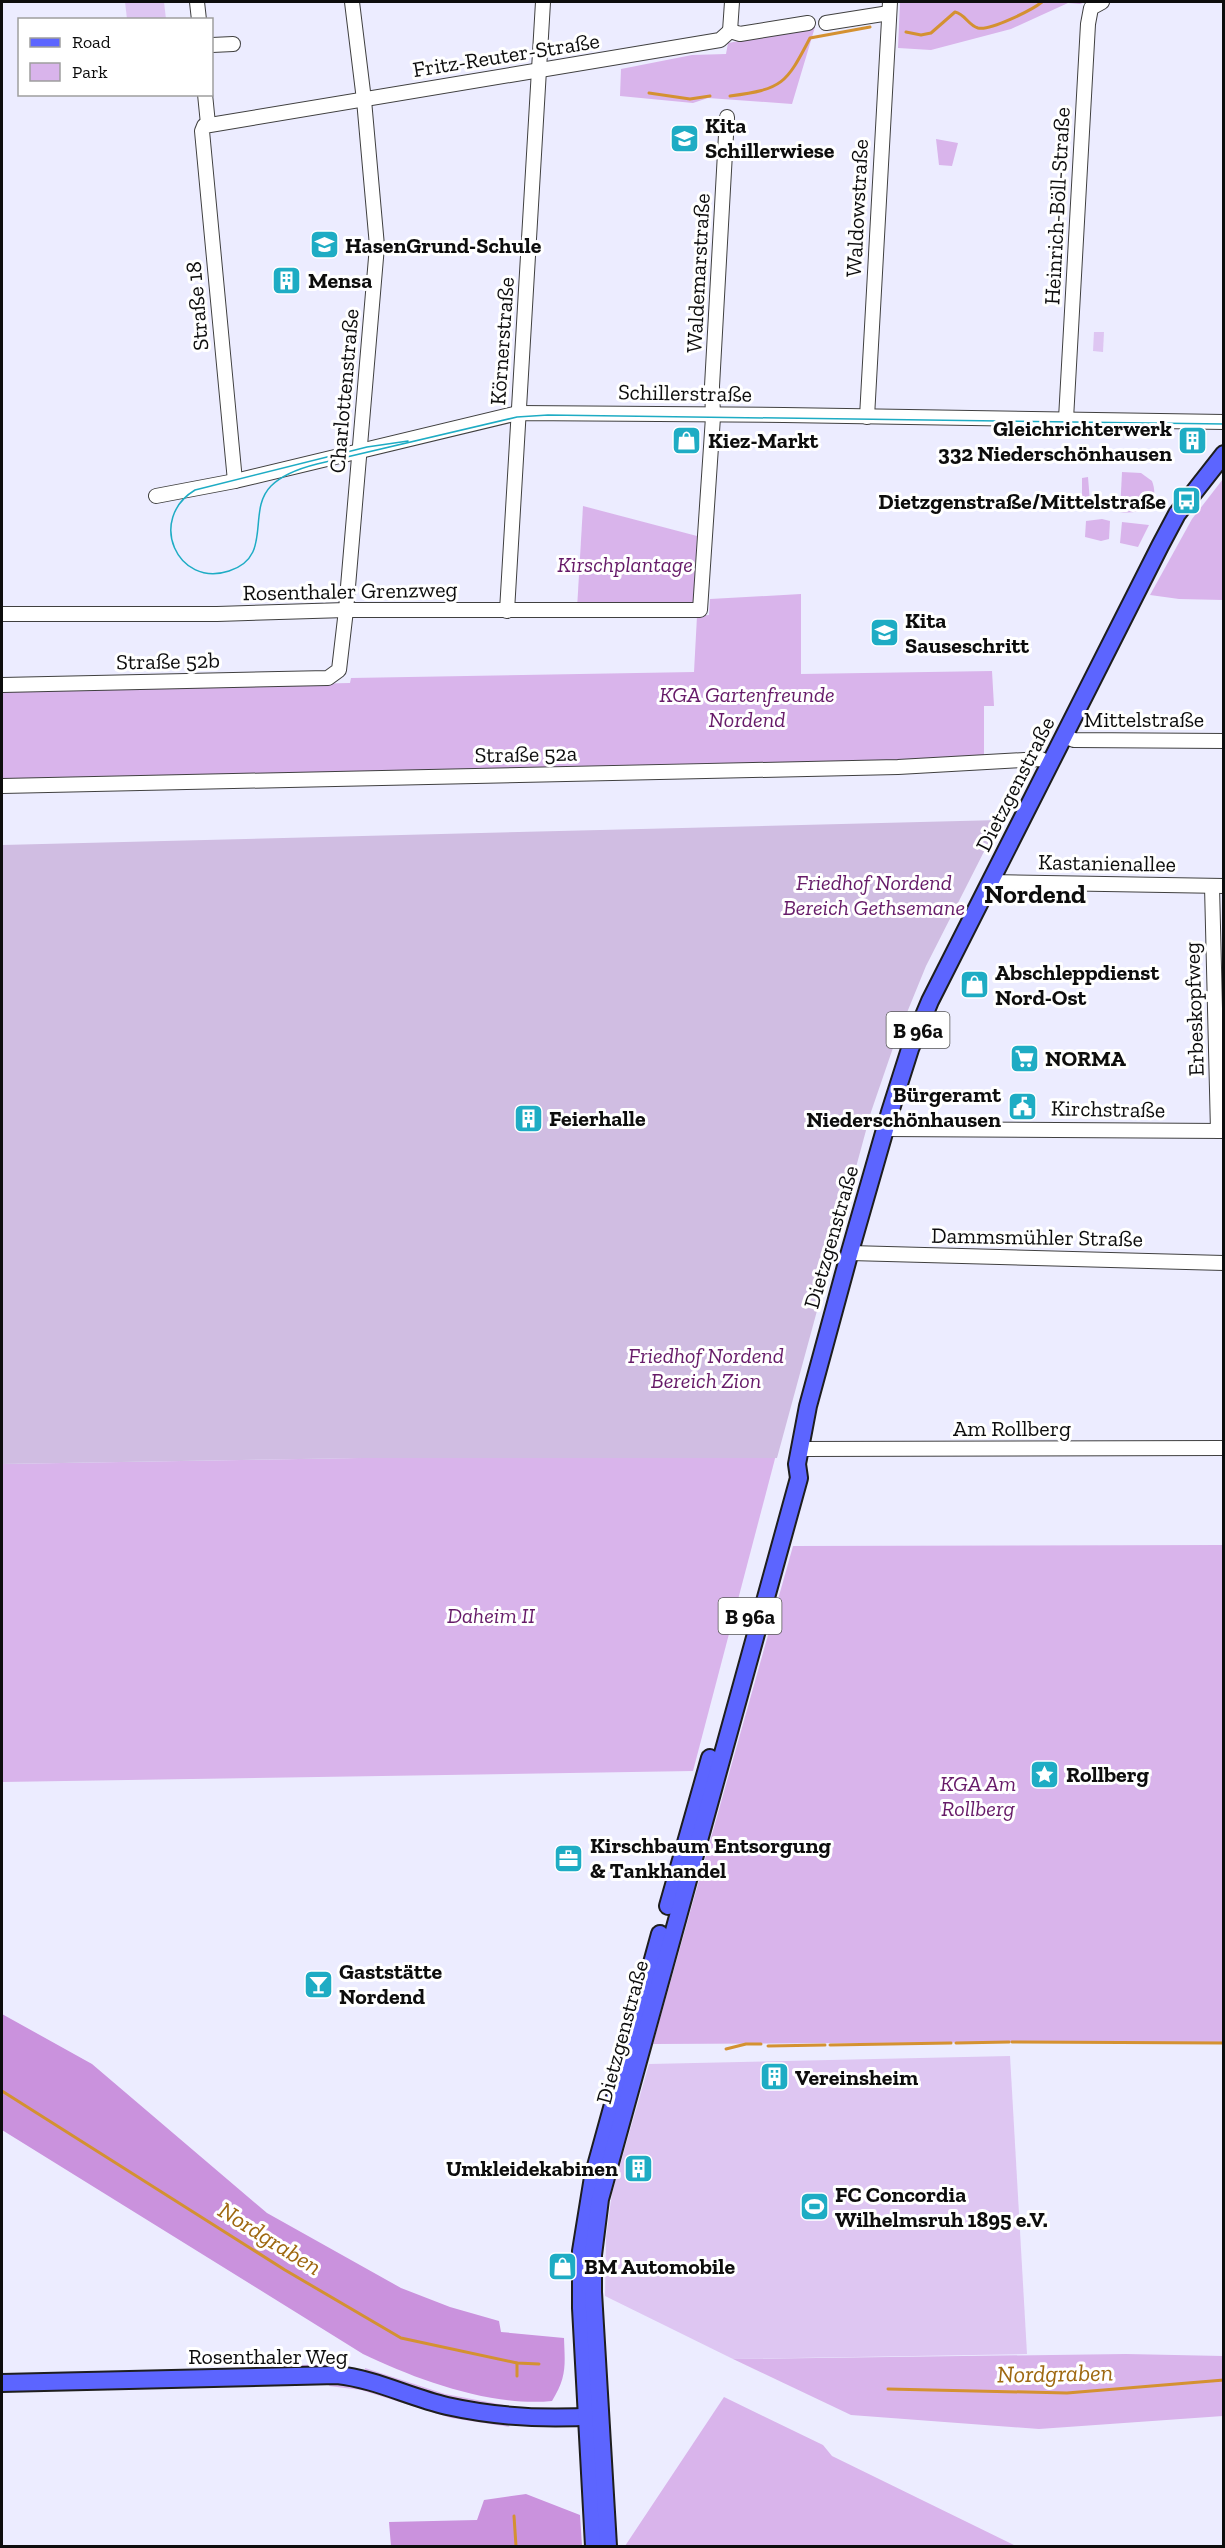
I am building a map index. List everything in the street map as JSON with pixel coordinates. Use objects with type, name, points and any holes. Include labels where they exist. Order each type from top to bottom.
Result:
[{"type":"main road","name":"Dietzgenstraße","points":[[594,2417],[588,2308],[598,2208],[634,2053],[712,1769],[799,1478],[799,1456],[808,1406],[885,1128],[923,1016],[990,882],[1173,520],[1224,454]]},
{"type":"main road","name":"Rosenthaler Weg","points":[[2,2383],[337,2375],[365,2379],[447,2406],[514,2418],[594,2417]]},
{"type":"main road","name":"B 96a","points":[[594,2417],[594,2547]]},
{"type":"main road","name":"B 96a","points":[[594,2417],[608,2547]]},
{"type":"street","points":[[197,2],[199,18]]},
{"type":"street","name":"Charlottenstraße","points":[[335,675],[339,668],[346,610],[376,246],[364,100],[352,2]]},
{"type":"street","name":"Körnerstraße","points":[[507,611],[543,2]]},
{"type":"street","points":[[730,31],[732,2]]},
{"type":"street","name":"Heinrich-Böll-Straße","points":[[1066,420],[1089,13],[1091,8],[1101,2]]},
{"type":"street","points":[[826,23],[890,7]]},
{"type":"street","name":"Waldowstraße","points":[[867,417],[890,7]]},
{"type":"street","name":"Fritz-Reuter-Straße","points":[[205,126],[720,40],[730,31],[740,34],[808,23]]},
{"type":"street","points":[[213,45],[233,44]]},
{"type":"street","points":[[205,126],[206,96]]},
{"type":"street","name":"Waldemarstraße","points":[[700,610],[713,414],[712,386],[728,117]]},
{"type":"street","name":"Straße 18","points":[[205,126],[235,481]]},
{"type":"street","name":"Schillerstraße","points":[[156,496],[235,481],[518,413],[1224,422]]},
{"type":"street","name":"Rosenthaler Grenzweg","points":[[2,614],[217,614],[346,610],[700,610]]},
{"type":"street","name":"Straße 52b","points":[[2,685],[328,678],[335,675]]},
{"type":"street","name":"Mittelstraße","points":[[1064,736],[1074,740],[1224,741]]},
{"type":"street","name":"Straße 52a","points":[[2,786],[898,766],[1041,759],[1050,764]]},
{"type":"street","name":"Kastanienallee","points":[[990,882],[1218,886]]},
{"type":"street","name":"Erbeskopfweg","points":[[1218,886],[1221,1131]]},
{"type":"street","name":"Kirchstraße","points":[[885,1128],[1221,1131]]},
{"type":"street","name":"Dammsmühler Straße","points":[[850,1253],[1224,1263]]},
{"type":"street","name":"Am Rollberg","points":[[799,1456],[1224,1448]]},
{"type":"green space","points":[[900,2],[1086,2],[1068,3],[1011,29],[931,50],[898,48]]},
{"type":"green space","points":[[815,27],[792,104],[708,98],[693,103],[620,96],[621,69],[692,55],[726,54],[728,43]]},
{"type":"green space","points":[[936,139],[958,143],[952,166],[939,165]]},
{"type":"green space","points":[[1122,472],[1141,473],[1152,481],[1154,496],[1148,507],[1136,512],[1120,512]]},
{"type":"green space","points":[[1088,477],[1090,502],[1082,501],[1082,478]]},
{"type":"green space","points":[[1223,479],[1223,600],[1179,599],[1150,595],[1192,519]]},
{"type":"green space","name":"Kirschplantage","points":[[583,506],[697,536],[693,606],[577,609]]},
{"type":"green space","points":[[1102,519],[1110,521],[1109,539],[1101,541],[1085,537],[1086,521]]},
{"type":"green space","points":[[1122,522],[1149,525],[1138,547],[1120,543]]},
{"type":"green space","name":"KGA Gartenfreunde Nordend","points":[[801,594],[801,674],[992,671],[994,706],[984,706],[984,759],[2,786],[2,690],[350,683],[351,678],[694,672],[697,616],[709,615],[710,599]]},
{"type":"green space","points":[[1000,820],[926,966],[895,1042],[871,1112],[777,1458],[364,1458],[2,1464],[2,845]]},
{"type":"green space","name":"Daheim II","points":[[777,1451],[693,1771],[2,1782],[2,1464]]},
{"type":"green space","name":"KGA Am Rollberg","points":[[1223,1545],[1223,2043],[653,2044],[793,1546]]},
{"type":"green space","points":[[1126,2354],[1223,2356],[1223,2416],[1039,2429],[851,2415],[733,2359]]},
{"type":"green space","points":[[349,2365],[347,2368],[268,2369],[268,2366]]},
{"type":"green space","points":[[365,2368],[445,2394],[504,2405],[450,2397],[365,2371]]},
{"type":"green space","points":[[330,2384],[365,2388],[449,2414],[501,2423],[510,2427],[451,2418],[361,2390],[329,2386]]},
{"type":"green space","points":[[724,2397],[823,2445],[832,2456],[1016,2546],[625,2546]]},
{"type":"shaded area","points":[[125,2],[164,2],[166,18],[127,18]]},
{"type":"shaded area","points":[[1094,332],[1104,332],[1103,352],[1093,351]]},
{"type":"shaded area","points":[[2,2014],[92,2064],[267,2213],[401,2288],[450,2307],[499,2321],[501,2332],[564,2338],[564,2371],[552,2401],[505,2400],[455,2390],[363,2354],[2,2130]]},
{"type":"shaded area","name":"FC Concordia Wilhelmsruh 1895 e.V.","points":[[1010,2056],[1027,2354],[733,2359],[605,2296],[606,2237],[612,2193],[649,2064]]},
{"type":"shaded area","points":[[526,2494],[580,2515],[582,2546],[391,2546],[389,2522],[477,2520],[484,2500]]},
{"type":"waterway","points":[[906,32],[921,35],[931,33],[955,12],[975,27],[984,28],[1011,19],[1042,2]]},
{"type":"waterway","points":[[730,96],[772,87],[781,82],[795,65],[810,38],[870,27]]},
{"type":"waterway","points":[[649,93],[690,99],[710,96]]},
{"type":"waterway","points":[[956,2043],[1009,2042]]},
{"type":"waterway","points":[[1012,2042],[1224,2043]]},
{"type":"waterway","points":[[830,2045],[951,2043]]},
{"type":"waterway","points":[[726,2049],[746,2044],[761,2044]]},
{"type":"waterway","points":[[768,2046],[825,2045]]},
{"type":"waterway","name":"Nordgraben","points":[[2,2091],[285,2270],[401,2338],[517,2363],[539,2364]]},
{"type":"waterway","points":[[517,2363],[517,2376]]},
{"type":"waterway","name":"Nordgraben","points":[[888,2389],[1067,2393],[1224,2380]]},
{"type":"waterway","points":[[514,2516],[516,2546]]},
{"type":"tram line","points":[[408,441],[367,447],[195,490],[181,503],[173,517],[171,533],[174,548],[195,570],[211,574],[229,571],[243,564],[251,555],[258,533],[260,508],[264,496],[271,486],[287,475],[317,464],[517,417],[548,415],[1224,424]]},
{"type":"place","name":"Kita Schillerwiese","points":[[684,138]]},
{"type":"place","name":"HasenGrund-Schule","points":[[324,245]]},
{"type":"place","name":"Mensa","points":[[287,280]]},
{"type":"place","name":"Kiez-Markt","points":[[687,440]]},
{"type":"place","name":"Gleichrichterwerk 332 Niederschönhausen","points":[[1193,441]]},
{"type":"place","name":"Dietzgenstraße/Mittelstraße","points":[[1187,501]]},
{"type":"place","name":"Kita Sauseschritt","points":[[884,633]]},
{"type":"place","name":"Abschleppdienst Nord-Ost","points":[[974,985]]},
{"type":"place","name":"NORMA","points":[[1024,1058]]},
{"type":"place","name":"Bürgeramt Niederschönhausen","points":[[1022,1107]]},
{"type":"place","name":"Feierhalle","points":[[528,1118]]},
{"type":"place","name":"Rollberg","points":[[1045,1774]]},
{"type":"place","name":"Kirschbaum Entsorgung & Tankhandel","points":[[569,1858]]},
{"type":"place","name":"Gaststätte Nordend","points":[[318,1984]]},
{"type":"place","name":"Vereinsheim","points":[[774,2077]]},
{"type":"place","name":"Umkleidekabinen","points":[[639,2168]]},
{"type":"place","name":"FC Concordia Wilhelmsruh 1895 e.V.","points":[[814,2207]]},
{"type":"place","name":"BM Automobile","points":[[563,2266]]},
{"type":"district","name":"Nordend","points":[[1035,894]]},
{"type":"park label","name":"Friedhof Nordend Bereich Gethsemane","points":[[874,894]]},
{"type":"park label","name":"Friedhof Nordend Bereich Zion","points":[[706,1368]]}]
